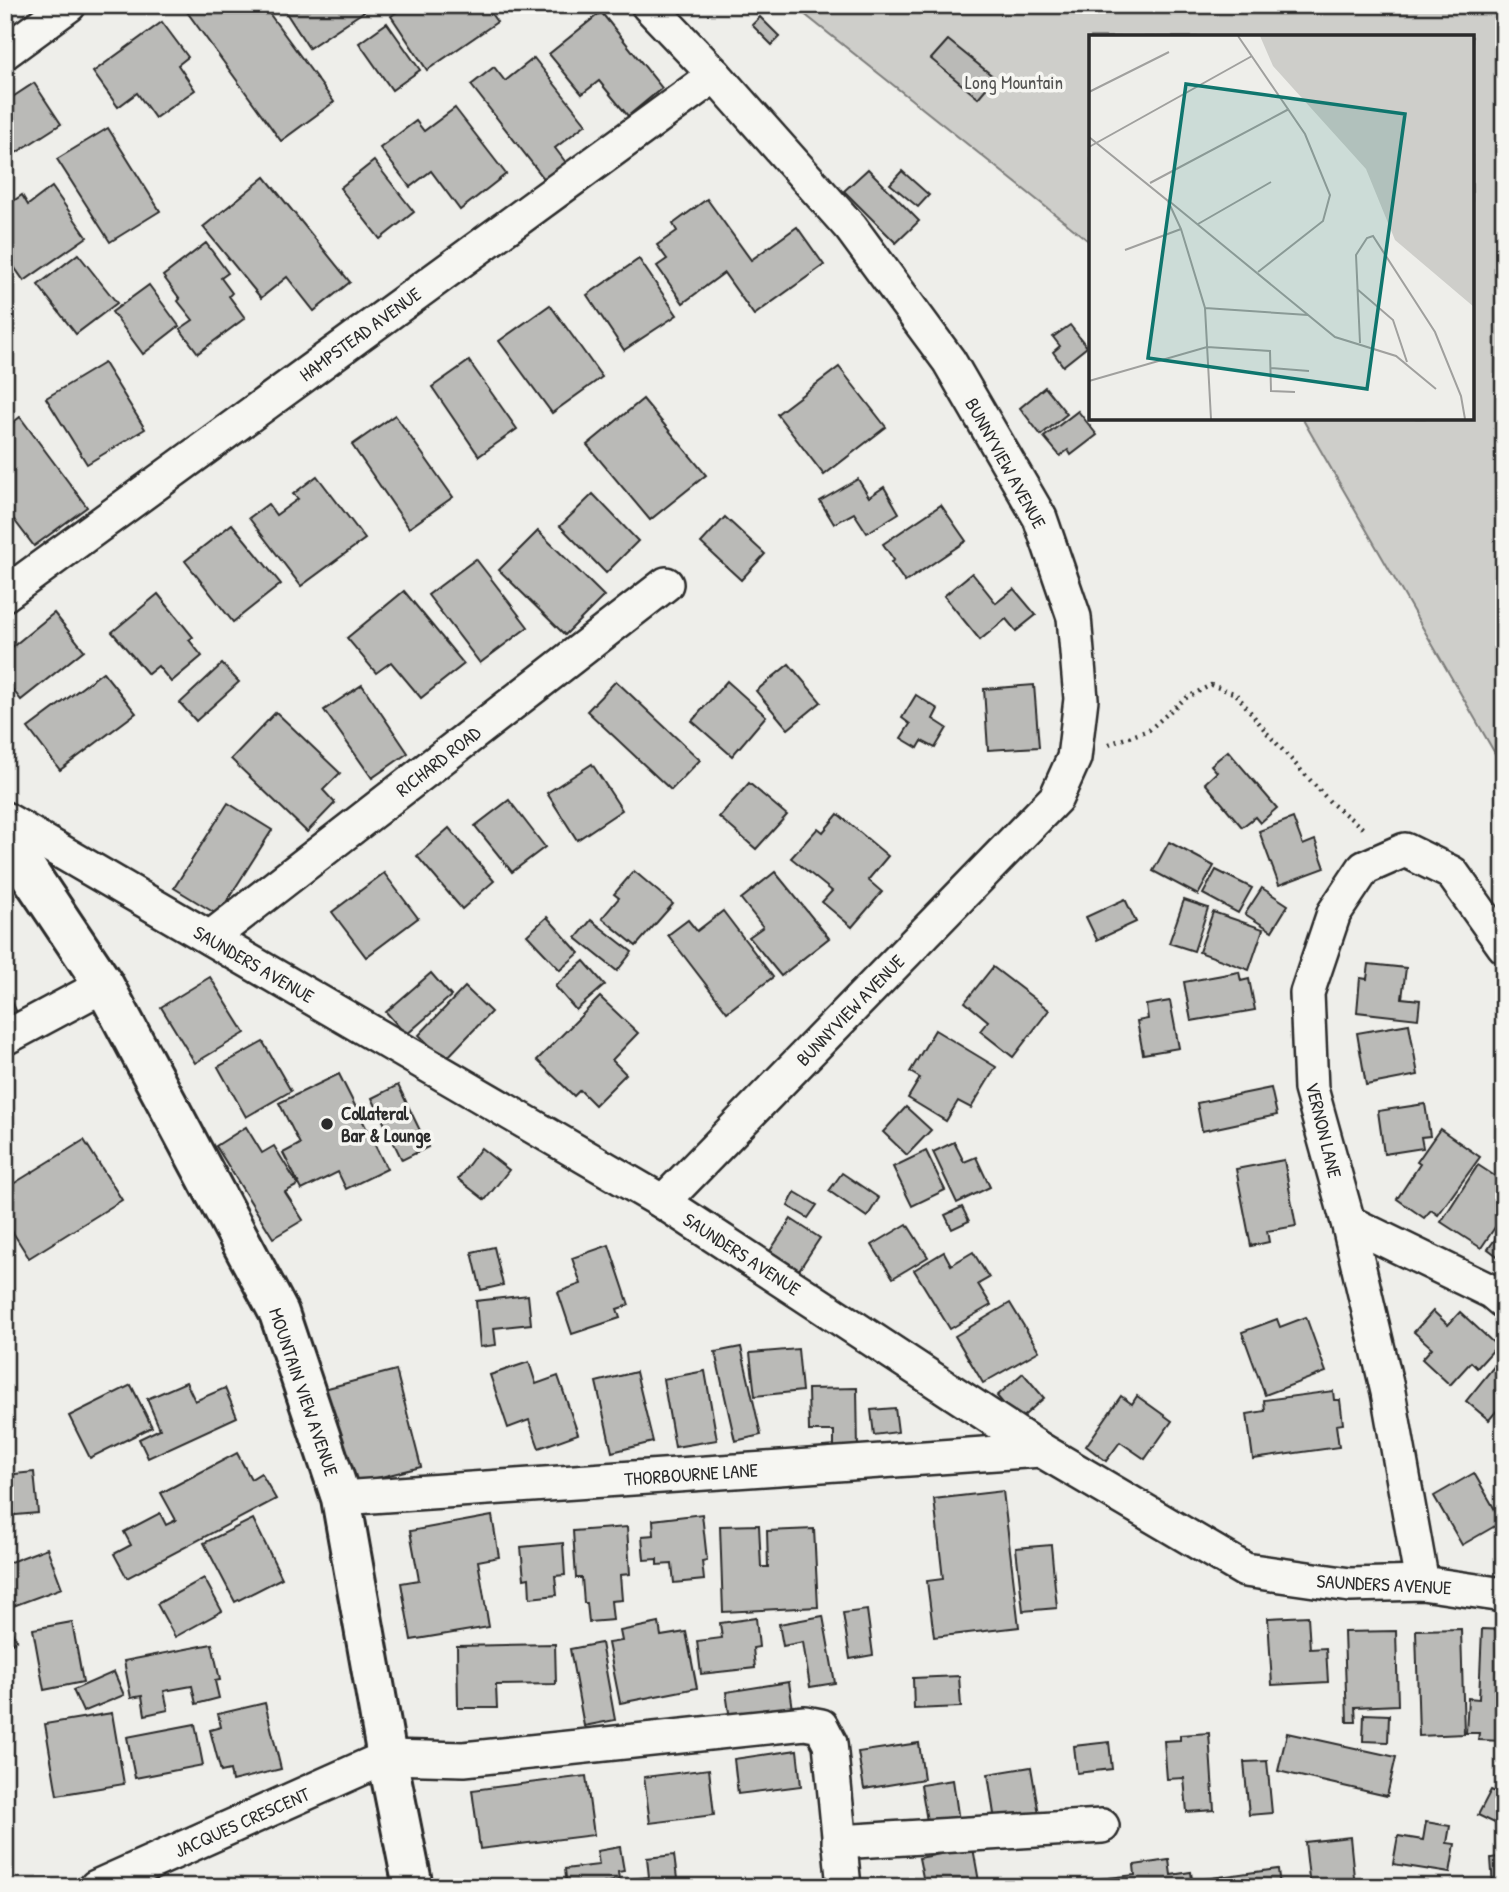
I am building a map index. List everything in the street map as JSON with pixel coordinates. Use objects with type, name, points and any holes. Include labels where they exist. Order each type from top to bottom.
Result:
[{"type":"main road","name":"MOUNTAIN VIEW AVENUE","points":[[5,836],[104,985],[279,1313],[341,1498],[413,1887]]},
{"type":"street","points":[[5,52],[69,5]]},
{"type":"street","name":"BUNNYVIEW AVENUE","points":[[648,5],[715,75],[850,228],[949,361],[1040,518],[1074,617],[1081,699],[1074,755],[1056,798],[663,1202]]},
{"type":"street","name":"HAMPSTEAD AVENUE","points":[[5,594],[715,75]]},
{"type":"street","name":"RICHARD ROAD","points":[[210,938],[666,584]]},
{"type":"street","name":"SAUNDERS AVENUE","points":[[5,819],[663,1202],[1041,1450],[1245,1570],[1350,1585],[1422,1583],[1504,1595]]},
{"type":"street","points":[[1405,850],[1452,873],[1504,946]]},
{"type":"street","name":"VERNON LANE","points":[[1405,850],[1364,868],[1334,914],[1307,993],[1311,1089],[1348,1222],[1388,1392],[1422,1583]]},
{"type":"street","points":[[5,1038],[104,985]]},
{"type":"street","points":[[1348,1222],[1492,1292],[1504,1302]]},
{"type":"street","name":"THORBOURNE LANE","points":[[341,1498],[1041,1450]]},
{"type":"street","points":[[387,1757],[464,1759],[805,1723],[821,1727],[830,1744],[844,1887]]},
{"type":"street","name":"JACQUES CRESCENT","points":[[96,1887],[387,1757]]},
{"type":"street","points":[[839,1842],[1102,1826]]},
{"type":"path","points":[[1074,755],[1149,730],[1184,699],[1211,685],[1236,694],[1268,734],[1331,803],[1366,830],[1405,850]]},
{"type":"green space","name":"Long Mountain","points":[[793,5],[1504,5],[1504,769],[1303,420],[1474,420],[1474,35],[1089,35],[1089,241]]},
{"type":"building","points":[[182,5],[263,5],[334,102],[281,141]]},
{"type":"building","points":[[281,5],[367,5],[369,8],[309,48]]},
{"type":"building","points":[[408,5],[485,5],[497,22],[427,70],[391,16]]},
{"type":"building","points":[[601,12],[662,88],[628,116],[599,81],[582,94],[549,54]]},
{"type":"building","points":[[760,17],[780,37],[772,45],[752,25]]},
{"type":"building","points":[[162,22],[188,57],[178,65],[195,90],[155,118],[137,93],[118,107],[93,72]]},
{"type":"building","points":[[387,23],[420,70],[392,90],[359,43]]},
{"type":"building","points":[[948,40],[995,78],[978,98],[931,59]]},
{"type":"building","points":[[534,58],[586,124],[555,148],[567,164],[546,181],[471,85],[494,67],[505,81]]},
{"type":"building","points":[[34,83],[61,124],[5,160],[5,102]]},
{"type":"building","points":[[455,108],[506,174],[460,210],[431,171],[410,187],[380,148],[416,121],[424,131]]},
{"type":"building","points":[[108,128],[160,211],[110,242],[57,159]]},
{"type":"building","points":[[374,161],[414,212],[380,239],[340,188]]},
{"type":"building","points":[[868,169],[919,221],[896,243],[844,191]]},
{"type":"building","points":[[902,171],[929,195],[918,207],[890,184]]},
{"type":"building","points":[[265,177],[350,282],[314,311],[287,277],[261,298],[203,227]]},
{"type":"building","points":[[52,187],[87,237],[24,281],[5,254],[5,207],[22,195],[28,205]]},
{"type":"building","points":[[707,199],[751,260],[797,227],[824,265],[754,315],[724,273],[683,303],[657,266],[667,259],[657,245],[677,231],[673,224]]},
{"type":"building","points":[[206,243],[228,273],[221,278],[232,293],[229,296],[245,318],[198,353],[180,329],[193,320],[163,276]]},
{"type":"building","points":[[78,254],[117,303],[76,334],[38,285]]},
{"type":"building","points":[[639,259],[677,315],[624,350],[587,295]]},
{"type":"building","points":[[149,285],[179,326],[143,354],[112,312]]},
{"type":"building","points":[[550,305],[602,377],[552,413],[499,341]]},
{"type":"building","points":[[1070,325],[1087,347],[1063,366],[1053,352],[1060,346],[1053,337]]},
{"type":"building","points":[[469,361],[517,429],[479,456],[432,387]]},
{"type":"building","points":[[104,363],[145,429],[87,464],[46,398]]},
{"type":"building","points":[[839,367],[886,427],[824,475],[777,414]]},
{"type":"building","points":[[1045,387],[1067,414],[1041,435],[1020,408]]},
{"type":"building","points":[[643,399],[706,475],[650,520],[587,445]]},
{"type":"building","points":[[1078,411],[1097,435],[1071,455],[1068,450],[1060,456],[1044,437]]},
{"type":"building","points":[[395,415],[453,497],[409,528],[352,445]]},
{"type":"building","points":[[20,417],[87,507],[34,546],[5,508],[5,429]]},
{"type":"building","points":[[317,476],[365,539],[301,586],[249,518],[268,504],[276,515],[298,499],[293,494]]},
{"type":"building","points":[[858,479],[869,497],[884,487],[899,513],[867,533],[854,513],[834,524],[820,501]]},
{"type":"building","points":[[593,494],[638,541],[606,573],[560,526]]},
{"type":"building","points":[[941,505],[966,541],[905,582],[883,544]]},
{"type":"building","points":[[725,517],[765,554],[741,580],[701,543]]},
{"type":"building","points":[[232,524],[281,584],[233,622],[185,561]]},
{"type":"building","points":[[538,531],[604,596],[565,635],[499,570]]},
{"type":"building","points":[[476,559],[528,627],[480,663],[428,595]]},
{"type":"building","points":[[972,573],[996,603],[1014,589],[1036,615],[1016,631],[1006,619],[980,640],[944,596]]},
{"type":"building","points":[[404,591],[464,664],[421,698],[391,662],[376,673],[347,638]]},
{"type":"building","points":[[158,594],[193,637],[189,640],[202,656],[171,682],[158,666],[148,674],[112,632]]},
{"type":"building","points":[[54,613],[84,650],[21,700],[5,680],[5,653]]},
{"type":"building","points":[[222,664],[239,682],[196,721],[180,703]]},
{"type":"building","points":[[789,664],[821,702],[788,729],[756,691]]},
{"type":"building","points":[[103,672],[136,713],[60,770],[28,728]]},
{"type":"building","points":[[616,681],[700,760],[671,790],[587,711]]},
{"type":"building","points":[[727,681],[766,716],[732,756],[692,721]]},
{"type":"building","points":[[362,685],[408,753],[372,778],[324,710]]},
{"type":"building","points":[[1034,685],[1039,747],[988,750],[984,689]]},
{"type":"building","points":[[916,695],[938,709],[933,719],[947,728],[935,748],[922,741],[918,748],[901,738],[910,724],[902,718]]},
{"type":"building","points":[[276,712],[340,773],[323,790],[335,803],[307,832],[231,759]]},
{"type":"building","points":[[1228,751],[1277,808],[1260,823],[1255,817],[1242,827],[1205,783],[1217,772],[1211,765]]},
{"type":"building","points":[[592,764],[622,810],[577,840],[547,793]]},
{"type":"building","points":[[749,783],[787,815],[756,849],[719,817]]},
{"type":"building","points":[[509,800],[545,847],[512,872],[475,826]]},
{"type":"building","points":[[228,803],[272,830],[218,915],[174,888]]},
{"type":"building","points":[[838,814],[888,856],[868,880],[882,892],[852,927],[822,902],[832,891],[791,858],[818,828],[823,832]]},
{"type":"building","points":[[1293,818],[1303,845],[1315,840],[1325,868],[1279,885],[1259,831]]},
{"type":"building","points":[[449,828],[494,881],[462,909],[417,856]]},
{"type":"building","points":[[1169,842],[1214,866],[1198,895],[1153,871]]},
{"type":"building","points":[[1216,870],[1252,888],[1238,913],[1203,894]]},
{"type":"building","points":[[634,871],[673,904],[636,946],[602,918],[619,898],[614,894]]},
{"type":"building","points":[[775,872],[829,938],[781,976],[749,937],[763,927],[741,899]]},
{"type":"building","points":[[384,873],[418,918],[366,957],[332,912]]},
{"type":"building","points":[[1262,888],[1288,905],[1272,931],[1245,914]]},
{"type":"building","points":[[1125,899],[1136,922],[1097,940],[1086,917]]},
{"type":"building","points":[[1184,900],[1208,908],[1194,951],[1169,943]]},
{"type":"building","points":[[723,911],[773,977],[727,1012],[668,935],[688,920],[697,931]]},
{"type":"building","points":[[1213,912],[1263,929],[1249,970],[1199,952]]},
{"type":"building","points":[[547,917],[579,953],[560,970],[527,935]]},
{"type":"building","points":[[591,920],[632,952],[617,971],[576,938]]},
{"type":"building","points":[[584,961],[605,985],[576,1010],[555,986]]},
{"type":"building","points":[[1369,964],[1406,968],[1402,998],[1420,1000],[1418,1019],[1357,1012],[1360,978],[1367,979]]},
{"type":"building","points":[[993,967],[1049,1010],[1013,1057],[980,1031],[988,1021],[965,1002]]},
{"type":"building","points":[[1239,972],[1241,981],[1249,979],[1255,1010],[1191,1021],[1184,982]]},
{"type":"building","points":[[431,973],[451,996],[406,1035],[386,1012]]},
{"type":"building","points":[[210,977],[245,1033],[195,1063],[161,1007]]},
{"type":"building","points":[[5,986],[18,1015],[5,1020]]},
{"type":"building","points":[[465,987],[491,1012],[445,1060],[419,1035]]},
{"type":"building","points":[[600,997],[638,1033],[612,1060],[626,1074],[595,1105],[580,1090],[574,1096],[537,1060]]},
{"type":"building","points":[[1170,1001],[1179,1048],[1143,1054],[1137,1021],[1148,1019],[1146,1005]]},
{"type":"building","points":[[1409,1024],[1418,1075],[1366,1085],[1357,1033]]},
{"type":"building","points":[[935,1030],[996,1067],[971,1108],[958,1101],[946,1121],[908,1098],[920,1078],[910,1072]]},
{"type":"building","points":[[263,1042],[291,1091],[246,1117],[218,1067]]},
{"type":"building","name":"Collateral Bar & Lounge","points":[[339,1074],[387,1169],[346,1189],[338,1172],[302,1190],[283,1153],[300,1144],[279,1103]]},
{"type":"building","points":[[398,1085],[428,1147],[402,1160],[372,1098]]},
{"type":"building","points":[[1271,1088],[1277,1115],[1202,1131],[1197,1103]]},
{"type":"building","points":[[1425,1104],[1430,1136],[1421,1137],[1423,1148],[1384,1154],[1378,1111]]},
{"type":"building","points":[[906,1107],[931,1130],[907,1155],[883,1132]]},
{"type":"building","points":[[246,1127],[262,1153],[274,1146],[298,1185],[285,1192],[303,1220],[273,1238],[216,1146]]},
{"type":"building","points":[[1440,1129],[1480,1157],[1438,1215],[1431,1210],[1424,1218],[1397,1199],[1420,1164],[1417,1162]]},
{"type":"building","points":[[84,1140],[122,1200],[29,1258],[5,1220],[5,1189]]},
{"type":"building","points":[[954,1142],[964,1162],[976,1157],[990,1187],[957,1203],[933,1152]]},
{"type":"building","points":[[481,1148],[509,1170],[485,1200],[458,1179]]},
{"type":"building","points":[[926,1151],[945,1190],[912,1206],[893,1167]]},
{"type":"building","points":[[1284,1160],[1296,1226],[1267,1231],[1269,1242],[1251,1246],[1236,1169]]},
{"type":"building","points":[[1478,1165],[1504,1182],[1504,1214],[1481,1248],[1441,1222]]},
{"type":"building","points":[[842,1173],[879,1198],[867,1217],[829,1191]]},
{"type":"building","points":[[795,1192],[817,1205],[808,1218],[788,1206]]},
{"type":"building","points":[[962,1207],[969,1221],[952,1229],[945,1215]]},
{"type":"building","points":[[791,1219],[820,1238],[799,1270],[770,1251]]},
{"type":"building","points":[[907,1224],[928,1257],[893,1278],[872,1245]]},
{"type":"building","points":[[1504,1227],[1504,1261],[1488,1249]]},
{"type":"building","points":[[609,1245],[629,1305],[617,1309],[620,1318],[572,1334],[558,1292],[581,1284],[572,1258]]},
{"type":"building","points":[[494,1247],[503,1285],[481,1290],[472,1252]]},
{"type":"building","points":[[944,1252],[951,1265],[973,1252],[989,1278],[978,1284],[991,1305],[950,1329],[914,1270]]},
{"type":"building","points":[[528,1295],[531,1324],[494,1328],[496,1345],[480,1347],[476,1301]]},
{"type":"building","points":[[1010,1303],[1039,1351],[983,1383],[955,1336]]},
{"type":"building","points":[[1433,1311],[1448,1325],[1460,1312],[1497,1346],[1477,1368],[1471,1362],[1450,1385],[1422,1359],[1432,1348],[1414,1332]]},
{"type":"building","points":[[1306,1317],[1326,1372],[1265,1395],[1242,1332],[1277,1319],[1280,1327]]},
{"type":"building","points":[[741,1347],[761,1435],[735,1441],[715,1352]]},
{"type":"building","points":[[798,1349],[802,1391],[755,1396],[750,1353]]},
{"type":"building","points":[[1504,1354],[1504,1402],[1489,1420],[1466,1401]]},
{"type":"building","points":[[529,1362],[536,1384],[558,1376],[578,1434],[539,1448],[529,1420],[508,1428],[490,1375]]},
{"type":"building","points":[[396,1370],[421,1467],[349,1485],[324,1389]]},
{"type":"building","points":[[705,1371],[717,1440],[675,1447],[663,1379]]},
{"type":"building","points":[[636,1372],[653,1442],[612,1452],[596,1382]]},
{"type":"building","points":[[1023,1373],[1044,1398],[1018,1421],[997,1396]]},
{"type":"building","points":[[186,1382],[195,1401],[225,1388],[237,1417],[148,1458],[139,1439],[160,1429],[147,1399]]},
{"type":"building","points":[[131,1385],[152,1427],[90,1458],[69,1416]]},
{"type":"building","points":[[857,1388],[858,1451],[834,1451],[834,1431],[809,1431],[808,1389]]},
{"type":"building","points":[[1333,1391],[1334,1400],[1340,1400],[1343,1424],[1336,1425],[1339,1447],[1253,1459],[1247,1414],[1265,1411],[1264,1400]]},
{"type":"building","points":[[1121,1396],[1132,1404],[1137,1396],[1172,1421],[1145,1459],[1120,1442],[1106,1461],[1086,1446]]},
{"type":"building","points":[[895,1408],[898,1432],[874,1435],[871,1410]]},
{"type":"building","points":[[237,1453],[251,1479],[261,1473],[276,1499],[127,1578],[114,1554],[131,1545],[124,1532],[160,1513],[166,1525],[176,1520],[161,1493]]},
{"type":"building","points":[[34,1472],[38,1513],[5,1516],[5,1475]]},
{"type":"building","points":[[1474,1473],[1502,1522],[1462,1545],[1434,1496]]},
{"type":"building","points":[[1003,1491],[1019,1627],[934,1637],[927,1581],[943,1579],[934,1499]]},
{"type":"building","points":[[702,1514],[707,1560],[702,1561],[704,1580],[674,1583],[672,1564],[657,1565],[657,1559],[644,1560],[642,1536],[654,1535],[653,1520]]},
{"type":"building","points":[[492,1516],[499,1557],[478,1561],[489,1627],[411,1640],[401,1583],[419,1580],[410,1531]]},
{"type":"building","points":[[253,1519],[282,1578],[235,1602],[204,1543]]},
{"type":"building","points":[[759,1525],[761,1567],[768,1567],[767,1531],[814,1529],[818,1607],[723,1612],[720,1526]]},
{"type":"building","points":[[627,1527],[630,1574],[620,1575],[622,1600],[611,1601],[613,1620],[589,1622],[582,1578],[576,1578],[573,1531]]},
{"type":"building","points":[[563,1543],[565,1575],[555,1576],[557,1595],[530,1598],[529,1578],[524,1579],[521,1547]]},
{"type":"building","points":[[1051,1545],[1057,1608],[1023,1611],[1016,1548]]},
{"type":"building","points":[[47,1548],[62,1588],[5,1609],[5,1564]]},
{"type":"building","points":[[204,1578],[222,1611],[175,1637],[157,1604]]},
{"type":"building","points":[[867,1610],[873,1655],[850,1659],[843,1613]]},
{"type":"building","points":[[823,1616],[835,1683],[810,1687],[803,1642],[783,1646],[779,1624]]},
{"type":"building","points":[[1308,1616],[1310,1649],[1326,1648],[1328,1682],[1272,1685],[1268,1618]]},
{"type":"building","points":[[756,1618],[759,1647],[753,1648],[755,1668],[701,1674],[697,1641],[722,1638],[720,1623]]},
{"type":"building","points":[[72,1622],[83,1682],[44,1690],[33,1629]]},
{"type":"building","points":[[659,1623],[661,1636],[686,1632],[697,1688],[620,1703],[608,1643],[622,1641],[620,1631]]},
{"type":"building","points":[[5,1624],[17,1640],[5,1647]]},
{"type":"building","points":[[1461,1629],[1464,1734],[1419,1736],[1416,1630]]},
{"type":"building","points":[[1482,1629],[1504,1630],[1504,1741],[1478,1740],[1479,1733],[1466,1733],[1468,1698],[1479,1699]]},
{"type":"building","points":[[1396,1631],[1398,1705],[1355,1707],[1356,1722],[1347,1722],[1344,1632]]},
{"type":"building","points":[[601,1643],[615,1720],[584,1726],[570,1649]]},
{"type":"building","points":[[212,1644],[220,1680],[215,1681],[219,1698],[196,1704],[192,1686],[164,1691],[168,1710],[145,1715],[142,1696],[131,1698],[124,1661]]},
{"type":"building","points":[[555,1644],[556,1684],[496,1685],[497,1708],[458,1708],[457,1646]]},
{"type":"building","points":[[114,1672],[124,1695],[83,1712],[73,1690]]},
{"type":"building","points":[[959,1676],[961,1707],[914,1709],[913,1678]]},
{"type":"building","points":[[789,1682],[794,1716],[731,1726],[726,1692]]},
{"type":"building","points":[[265,1703],[281,1769],[232,1781],[230,1770],[221,1772],[210,1730],[221,1727],[218,1714]]},
{"type":"building","points":[[112,1713],[124,1784],[57,1795],[45,1724]]},
{"type":"building","points":[[1364,1714],[1389,1715],[1388,1742],[1363,1741]]},
{"type":"building","points":[[195,1724],[203,1765],[135,1778],[127,1737]]},
{"type":"building","points":[[1209,1733],[1214,1810],[1187,1812],[1184,1778],[1167,1779],[1164,1741],[1180,1740],[1180,1735]]},
{"type":"building","points":[[1287,1733],[1396,1757],[1387,1796],[1278,1771]]},
{"type":"building","points":[[1109,1742],[1112,1769],[1077,1773],[1074,1746]]},
{"type":"building","points":[[919,1743],[924,1779],[864,1789],[858,1752]]},
{"type":"building","points":[[797,1750],[801,1786],[738,1794],[734,1759]]},
{"type":"building","points":[[1267,1761],[1272,1813],[1249,1815],[1244,1762]]},
{"type":"building","points":[[1031,1767],[1039,1814],[995,1821],[988,1774]]},
{"type":"building","points":[[709,1769],[714,1815],[650,1823],[644,1777]]},
{"type":"building","points":[[586,1776],[594,1835],[480,1849],[472,1790]]},
{"type":"building","points":[[953,1780],[959,1821],[928,1827],[921,1785]]},
{"type":"building","points":[[1491,1790],[1504,1796],[1504,1839],[1497,1836],[1501,1826],[1478,1815]]},
{"type":"building","points":[[1426,1822],[1450,1826],[1447,1843],[1455,1844],[1450,1873],[1393,1864],[1398,1836],[1423,1840]]},
{"type":"building","points":[[1350,1837],[1355,1887],[1310,1887],[1305,1842]]},
{"type":"building","points":[[620,1847],[624,1871],[618,1872],[619,1880],[604,1883],[604,1887],[567,1887],[565,1869],[599,1865],[597,1851]]},
{"type":"building","points":[[973,1848],[980,1887],[925,1887],[919,1858]]},
{"type":"building","points":[[674,1855],[678,1887],[630,1887],[630,1879],[649,1877],[647,1858]]},
{"type":"building","points":[[1504,1856],[1504,1887],[1493,1887],[1491,1858]]},
{"type":"building","points":[[1169,1860],[1171,1875],[1191,1872],[1193,1887],[1101,1887],[1100,1879],[1135,1875],[1134,1865]]},
{"type":"building","points":[[1278,1869],[1280,1887],[1204,1887],[1203,1879]]},
{"type":"building","points":[[1449,1882],[1449,1887],[1404,1887],[1404,1885]]},
{"type":"place","name":"Collateral Bar & Lounge","points":[[327,1124]]}]
